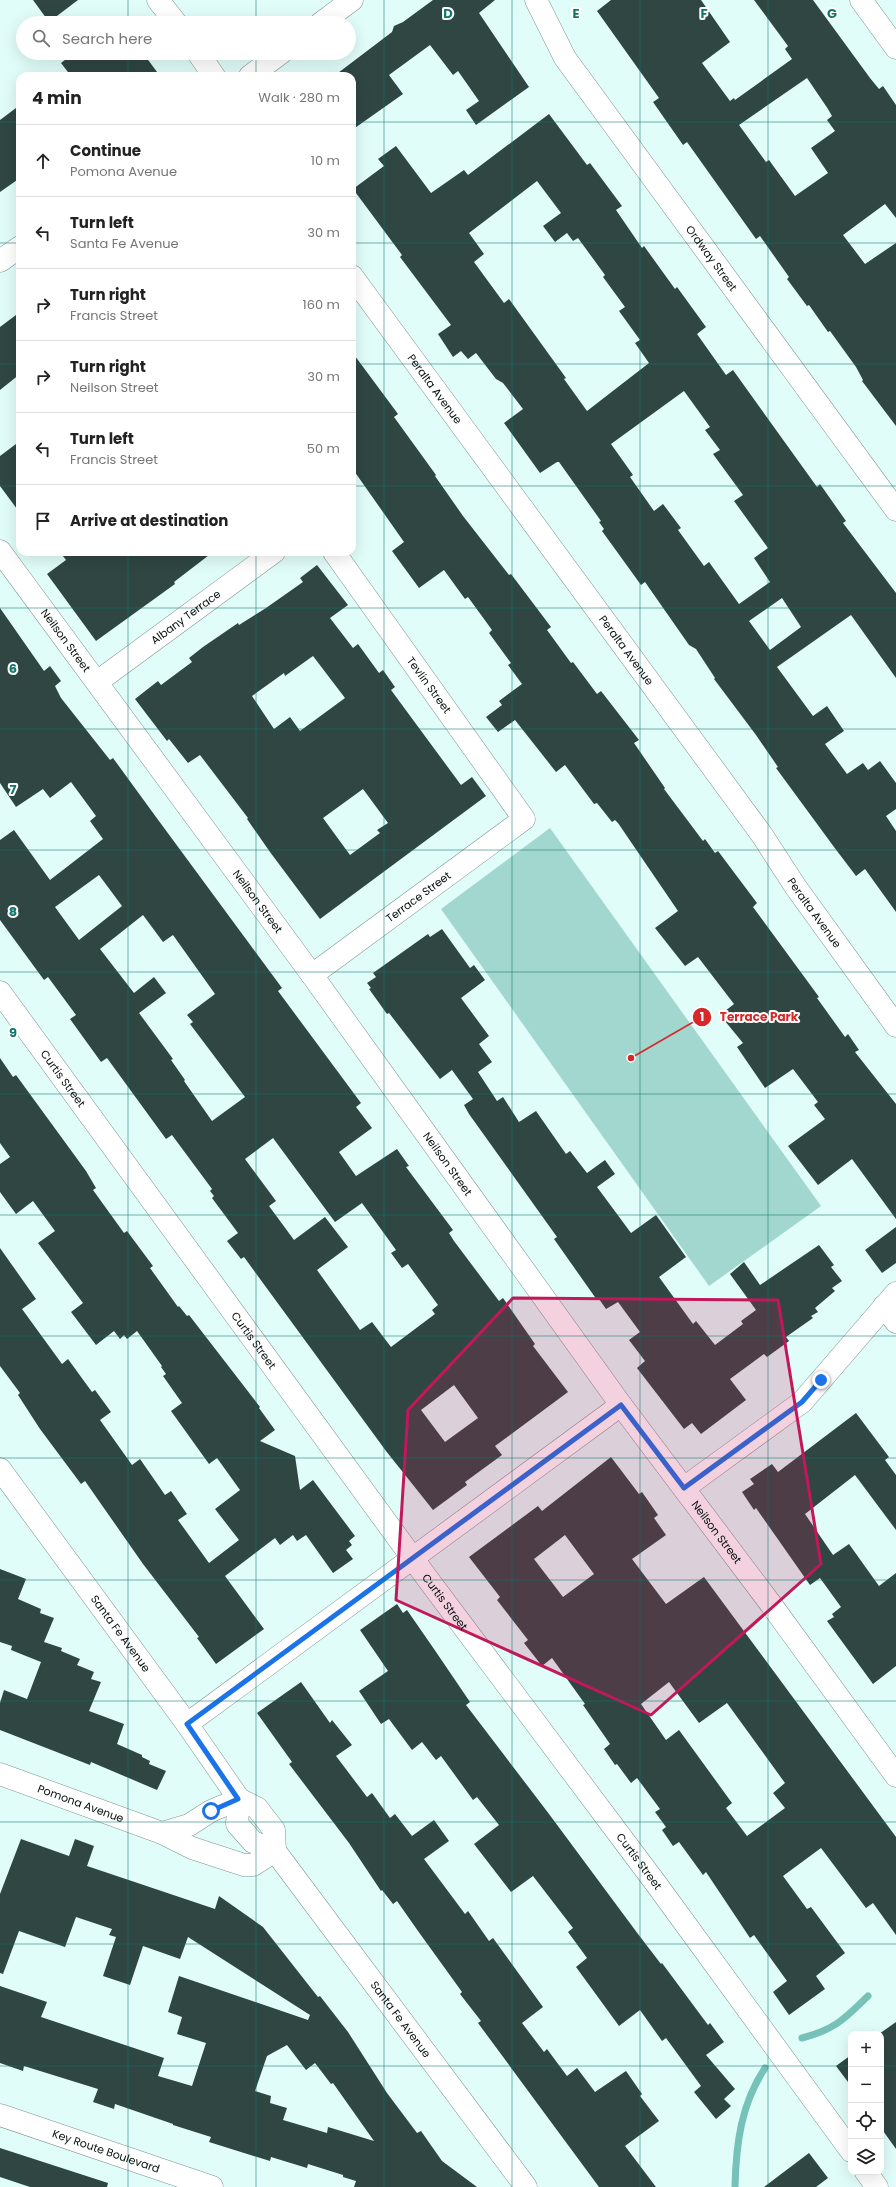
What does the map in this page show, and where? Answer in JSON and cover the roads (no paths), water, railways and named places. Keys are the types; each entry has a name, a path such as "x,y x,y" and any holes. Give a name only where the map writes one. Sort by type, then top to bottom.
{"street":[{"path":"158,0 171,16"},
{"path":"330,16 352,0"},
{"name":"Ordway Street","path":"536,0 566,58 896,510"},
{"path":"861,0 896,48"},
{"path":"203,60 211,72"},
{"path":"255,72 272,60"},
{"path":"0,261 16,250"},
{"name":"Peralta Avenue","path":"356,281 762,835 795,886 896,1026"},
{"name":"Neilson Street","path":"0,551 312,975 621,1405 896,1776"},
{"name":"Albany Terrace","path":"97,682 269,556"},
{"name":"Tevlin Street","path":"337,556 524,818"},
{"name":"Terrace Street","path":"312,975 524,818"},
{"name":"Curtis Street","path":"0,992 413,1559 657,1885 848,2147"},
{"path":"684,1488 802,1402 892,1307"},
{"path":"187,1724 621,1405"},
{"name":"Santa Fe Avenue","path":"0,1469 187,1724 238,1799"},
{"name":"Pomona Avenue","path":"0,1774 162,1833 192,1848 244,1865 253,1865 275,1851"},
{"path":"162,1833 189,1825 211,1811 238,1799 257,1808 274,1830 275,1851"},
{"name":"Santa Fe Avenue","path":"275,1851 526,2187"},
{"name":"Key Route Boulevard","path":"0,2116 212,2187"},
{"path":"868,2175 877,2187"}],"waterway":[{"path":"802,2038 814,2035 839,2022 868,1996"},
{"path":"735,2187 741,2125 750,2096 765,2068"}],"place":[{"name":"Terrace Park","path":"631,1058"}]}
